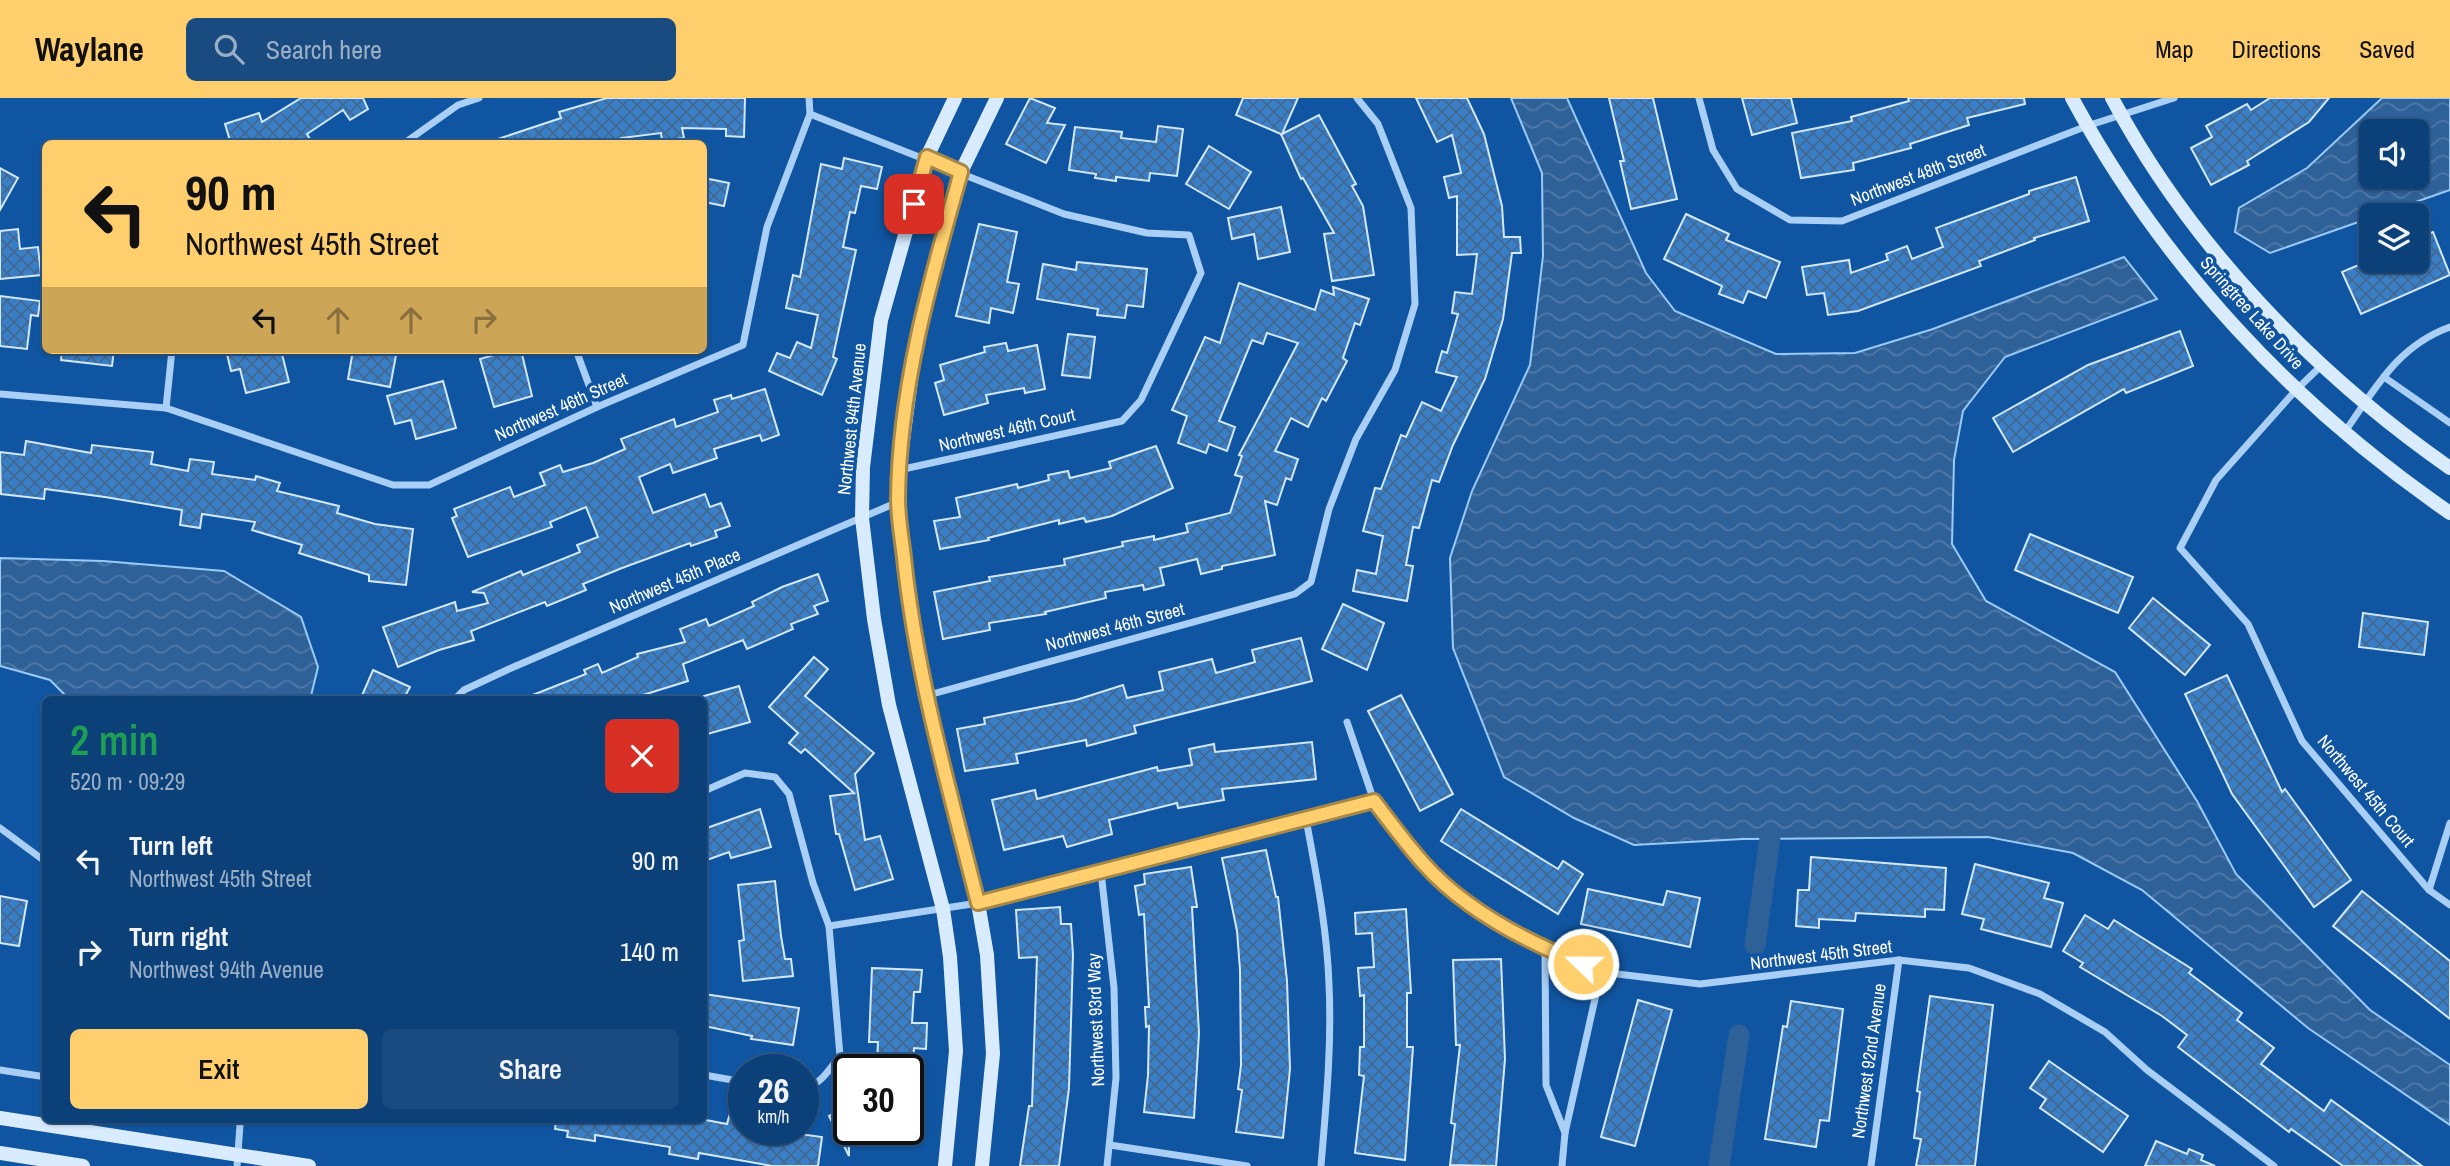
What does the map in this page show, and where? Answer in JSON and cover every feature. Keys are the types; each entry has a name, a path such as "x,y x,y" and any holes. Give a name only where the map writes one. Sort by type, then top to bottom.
{"street":[{"path":"409,140 458,105 479,98"},
{"path":"809,98 810,114 961,172"},
{"name":"Northwest 94th Avenue","path":"945,1166 956,1051 950,957 943,909 889,705 874,619 862,518 863,467 881,320 927,157 955,98"},
{"path":"982,1166 993,1054 987,955 978,903 925,696 910,613 898,502 899,470 918,328 961,172 997,98"},
{"name":"Northwest 46th Street","path":"925,696 1295,594 1311,582 1329,509 1356,439 1395,370 1415,303 1411,208 1378,124 1357,98"},
{"name":"Northwest 48th Street","path":"1699,98 1713,150 1737,189 1790,220 1842,221 2087,126 2175,98"},
{"name":"Springtree Lake Drive","path":"2072,98 2087,126 2177,259 2247,340 2296,390 2344,433 2450,513"},
{"name":"Springtree Lake Drive","path":"2112,98 2122,117 2202,234 2256,296 2322,365 2364,404 2450,468"},
{"name":"Northwest 46th Street","path":"0,394 166,408 393,485 429,485 597,407 743,345 766,227 810,114"},
{"name":"Northwest 46th Court","path":"899,470 1122,421 1141,400 1200,273 1189,235 1147,233 1064,214 961,172"},
{"path":"2344,433 2398,357 2429,335 2450,327"},
{"path":"166,408 172,354"},
{"path":"577,354 597,407"},
{"path":"2296,390 2322,365"},
{"path":"2384,377 2450,424"},
{"name":"Northwest 45th Court","path":"2296,390 2216,480 2180,548 2248,624 2302,741 2429,890 2450,905"},
{"name":"Northwest 45th Place","path":"458,696 464,690 898,502"},
{"name":"Northwest 45th Street","path":"1347,722 1374,801 1426,866 1468,902 1545,949 1601,972 1700,984 1899,960 1969,968 2040,994 2105,1032 2147,1070 2274,1166"},
{"path":"707,790 745,773 775,777 789,794 813,883 829,926 840,1056 819,1080"},
{"path":"829,926 978,903 1374,801"},
{"path":"1306,819 1320,895 1329,983 1329,1068 1321,1166"},
{"path":"2429,890 2450,823"},
{"path":"0,828 42,859"},
{"name":"Northwest 93rd Way","path":"1101,872 1114,988 1116,1078 1107,1166"},
{"path":"1545,949 1546,1085 1565,1133"},
{"name":"Northwest 92nd Avenue","path":"1871,1166 1899,960"},
{"path":"1562,1166 1565,1133 1601,972"},
{"path":"0,1070 42,1076"},
{"path":"707,1076 728,1079"},
{"path":"0,1118 238,1160 309,1166"},
{"path":"237,1123 238,1160"},
{"path":"1110,1145 1247,1166"},
{"path":"0,1153 83,1166"}],"water":[{"path":"1511,98 1567,98 1646,273 1675,311 1776,354 1855,353 1933,329 2124,257 2157,299 2005,357 1963,411 1954,460 1952,544 1986,601 2115,672 2197,801 2236,874 2370,1010 2450,1065 2450,1125 2308,1028 2142,890 2073,853 1988,837 1743,839 1634,845 1574,818 1504,777 1453,648 1450,558 1472,491 1530,365 1543,256 1542,173"},
{"path":"2382,98 2450,98 2450,190 2413,203 2359,203 2359,222 2270,253 2235,232 2239,208 2307,168 2359,119 2359,189 2429,189 2429,119 2360,119"},
{"path":"0,558 103,561 224,571 301,617 318,667 311,696 66,696 50,680 0,666"}],"building":[{"path":"301,98 363,98 368,109 350,120 343,110 307,134 311,140 230,140 225,124 259,113 262,122"},
{"path":"607,98 745,98 744,137 726,136 726,129 682,128 684,138 669,140 662,140 661,133 621,138 622,140 495,140 561,118 559,112"},
{"path":"1030,98 1055,108 1047,123 1065,125 1046,163 1006,144"},
{"path":"1243,98 1298,98 1282,134 1319,115 1356,184 1352,186 1363,206 1374,275 1332,281 1324,234 1334,233 1303,178 1301,179 1281,134 1236,115"},
{"path":"1416,98 1467,98 1484,134 1502,206 1504,237 1520,237 1521,253 1512,253 1503,319 1485,379 1453,445 1439,482 1432,480 1419,528 1413,527 1406,565 1413,566 1407,601 1353,591 1357,570 1376,574 1383,536 1363,531 1375,488 1381,489 1401,435 1406,437 1422,402 1441,411 1457,377 1436,372 1442,351 1447,353 1458,314 1452,313 1455,292 1472,294 1477,254 1457,255 1457,196 1449,198 1444,177 1461,173 1452,135 1437,142"},
{"path":"1609,98 1653,98 1677,199 1631,209 1620,161 1624,161"},
{"path":"1742,98 1791,98 1797,123 1752,135"},
{"path":"1908,98 2024,98 2025,104 1967,118 1969,125 1910,144 1911,148 1853,163 1854,170 1801,178 1792,133 1852,121 1851,117 1909,101"},
{"path":"2270,98 2329,98 2309,122 2247,161 2249,165 2211,185 2191,148 2212,137 2206,126 2247,104 2251,110"},
{"path":"1158,126 1183,129 1177,176 1150,173 1149,181 1116,177 1116,181 1095,178 1096,174 1069,170 1075,127 1122,132 1121,138 1156,142"},
{"path":"1209,146 1251,172 1229,209 1186,184"},
{"path":"844,158 882,167 877,189 861,186 855,213 850,212 843,247 856,250 833,357 837,359 822,395 769,371 777,353 790,358 797,342 811,348 818,315 786,308 793,275 800,277 821,164 842,169"},
{"path":"0,168 18,178 0,210"},
{"path":"2076,177 2089,221 2034,238 2035,240 1979,261 1981,266 1858,311 1828,315 1824,293 1807,295 1802,267 1849,260 1851,273 1888,260 1886,254 1907,246 1912,259 1943,247 1936,228 2029,194 2029,191"},
{"path":"707,179 729,183 724,206 707,203"},
{"path":"1281,207 1290,252 1258,259 1254,234 1232,239 1228,218"},
{"path":"1686,214 1729,234 1726,240 1780,262 1766,298 1748,291 1743,303 1719,294 1722,286 1664,259"},
{"path":"979,224 1017,232 1007,282 1019,284 1013,313 991,308 989,323 956,316"},
{"path":"18,229 20,249 38,247 41,275 0,279 0,231"},
{"path":"2433,232 2450,275 2361,314 2342,272 2359,265 2359,273 2429,273 2429,234"},
{"path":"1077,262 1147,269 1143,307 1127,305 1125,318 1097,315 1098,309 1037,299 1043,264 1076,270"},
{"path":"1239,283 1315,310 1321,290 1334,295 1333,287 1369,299 1360,325 1355,323 1343,358 1347,361 1326,401 1322,398 1308,427 1291,418 1275,451 1298,459 1291,480 1286,478 1277,505 1265,501 1275,555 1222,566 1222,569 1201,574 1197,559 1160,568 1164,585 1144,590 1143,585 1105,592 1106,598 1045,612 1046,614 989,623 990,630 943,639 934,592 990,581 989,577 1065,565 1064,559 1123,546 1122,542 1154,536 1154,540 1188,532 1186,524 1230,513 1242,477 1235,475 1242,456 1239,455 1298,343 1267,333 1263,344 1252,340 1219,421 1235,427 1227,451 1209,444 1206,453 1178,443 1187,416 1172,410 1205,337 1220,343"},
{"path":"0,296 40,301 38,316 31,315 27,349 0,346"},
{"path":"2180,331 2193,366 2126,393 2124,389 2013,452 1993,418 2088,365"},
{"path":"1068,334 1095,337 1090,378 1062,375"},
{"path":"1006,343 1008,351 1037,345 1045,389 1025,393 1024,388 986,395 988,403 944,415 935,383 944,380 940,365 985,352 984,347"},
{"path":"62,354 114,354 112,366 61,360"},
{"path":"227,354 282,354 289,382 246,393 240,369 231,371"},
{"path":"352,354 396,354 390,387 348,379"},
{"path":"497,354 522,354 532,396 494,407 480,359"},
{"path":"443,381 456,428 416,439 411,420 395,424 387,396"},
{"path":"765,389 779,435 762,441 760,435 714,449 717,458 673,473 670,464 639,477 653,513 705,494 710,507 721,503 730,526 715,531 717,537 691,546 690,543 622,568 583,584 586,590 547,606 545,602 471,631 474,640 439,650 398,667 383,627 455,602 457,611 488,603 484,593 472,592 521,571 523,575 580,552 577,545 598,537 586,507 550,522 552,527 468,557 452,518 457,516 454,509 510,487 514,497 545,485 540,473 560,465 563,472 593,463 625,449 621,439 674,419 676,427 718,412 714,400 731,395 732,399"},
{"path":"26,441 91,453 92,445 153,452 151,464 188,471 190,459 214,462 212,474 255,480 256,476 280,483 277,491 339,506 337,513 375,524 413,529 406,585 369,581 369,575 299,553 302,545 252,530 255,522 202,514 200,528 180,525 182,510 45,489 44,499 1,494 0,452 24,455"},
{"path":"1156,446 1173,488 1112,516 1086,522 1084,518 1059,524 1059,520 988,538 989,540 940,549 934,521 960,517 956,498 1017,484 1018,488 1049,480 1048,475 1068,471 1070,478 1111,468 1109,462"},
{"path":"2030,534 2133,577 2118,613 2015,570"},
{"path":"818,574 828,601 814,606 818,614 791,624 793,629 747,649 743,640 683,664 688,681 640,696 530,696 586,674 584,670 598,664 602,673 638,657 637,654 685,642 680,629 706,619 709,626 754,606 752,602"},
{"path":"2153,598 2210,645 2185,675 2129,628"},
{"path":"1343,604 1384,623 1367,670 1322,649"},
{"path":"2363,613 2428,622 2424,655 2359,647"},
{"path":"1301,638 1312,681 1134,726 1136,733 1087,746 1086,740 1016,754 1018,763 965,771 957,729 985,724 984,718 1076,700 1123,685 1127,698 1163,690 1159,672 1212,659 1216,673 1255,662 1252,650"},
{"path":"814,657 828,669 805,696 874,753 855,774 865,840 880,836 893,879 855,890 839,834 836,834 830,796 854,793 805,749 801,753 789,743 798,733 769,707"},
{"path":"373,670 410,687 405,696 362,696"},
{"path":"2227,675 2282,792 2285,789 2351,880 2314,907 2232,794 2185,694"},
{"path":"739,686 750,722 707,734 707,696 704,696"},
{"path":"1401,695 1453,794 1420,811 1368,711"},
{"path":"1312,742 1316,779 1222,789 1224,800 1178,808 1177,803 1109,820 1112,834 1067,847 1063,836 1004,850 992,800 1035,790 1037,799 1157,767 1158,771 1192,765 1189,749 1214,744 1215,752"},
{"path":"760,809 771,847 731,858 729,852 707,860 707,828"},
{"path":"1461,809 1558,869 1563,861 1583,874 1558,914 1441,841"},
{"path":"1266,850 1278,897 1287,981 1290,1069 1283,1138 1236,1132 1242,1090 1238,1089 1241,1065 1240,970 1237,931 1222,858"},
{"path":"1811,857 1946,868 1944,910 1925,909 1925,917 1856,913 1855,921 1819,919 1819,928 1796,926 1798,890 1809,890"},
{"path":"1975,864 2049,883 2044,898 2063,903 2051,947 1981,929 1984,919 1962,914"},
{"path":"1191,867 1197,907 1192,907 1199,1033 1194,1118 1144,1112 1149,1026 1146,1027 1145,1007 1149,1007 1144,914 1139,915 1135,886 1145,884 1144,874"},
{"path":"775,881 785,959 791,959 793,976 743,981 739,941 744,940 738,885"},
{"path":"1588,889 1663,905 1667,891 1700,898 1690,947 1581,924"},
{"path":"2362,891 2450,961 2450,1019 2333,926"},
{"path":"0,896 27,901 19,946 0,943"},
{"path":"1060,907 1061,924 1071,924 1073,955 1069,1088 1059,1166 1020,1166 1029,1106 1032,1106 1037,957 1019,958 1016,910"},
{"path":"1406,909 1411,993 1407,993 1407,1047 1413,1047 1405,1160 1355,1153 1364,1076 1359,1075 1360,1047 1364,1047 1364,995 1360,996 1358,968 1374,967 1372,933 1356,934 1355,913"},
{"path":"2085,915 2108,929 2114,920 2192,969 2189,973 2242,1013 2237,1020 2274,1048 2261,1064 2324,1111 2331,1100 2422,1166 2343,1166 2291,1129 2289,1132 2178,1047 2187,1035 2162,1016 2080,967 2083,963 2063,951"},
{"path":"1501,959 1505,1059 1496,1166 1450,1165 1455,1124 1451,1123 1460,1045 1456,1045 1453,960"},
{"path":"872,968 922,970 920,992 914,992 912,1023 927,1023 926,1049 914,1048 914,1054 877,1054 878,1042 869,1042"},
{"path":"707,994 799,1008 793,1045 751,1039 752,1036 707,1027"},
{"path":"1930,996 1993,1005 1975,1166 1916,1166 1921,1139 1914,1138 1920,1092 1917,1091"},
{"path":"1638,1000 1672,1010 1635,1146 1601,1137"},
{"path":"1791,1001 1843,1009 1829,1121 1820,1120 1816,1147 1765,1139 1783,1026 1787,1027"},
{"path":"2049,1061 2128,1116 2103,1152 2040,1108 2046,1099 2030,1088"},
{"path":"707,1120 727,1124 728,1120 728,1145 819,1145 819,1137 822,1137 818,1166 772,1166 699,1153 698,1159 669,1154 670,1147 595,1135 595,1141 567,1137 568,1131 555,1129 556,1123 707,1123"},
{"path":"2156,1141 2187,1154 2189,1149 2203,1155 2201,1160 2215,1166 2145,1166"}],"waterway":[{"path":"1755,945 1770,838"},
{"path":"1719,1166 1739,1035"}],"route":[{"path":"914,204 927,157 961,172 918,328 899,470 898,502 910,613 925,696 978,903 1374,801 1426,866 1468,902 1516,934 1583,964"}]}
